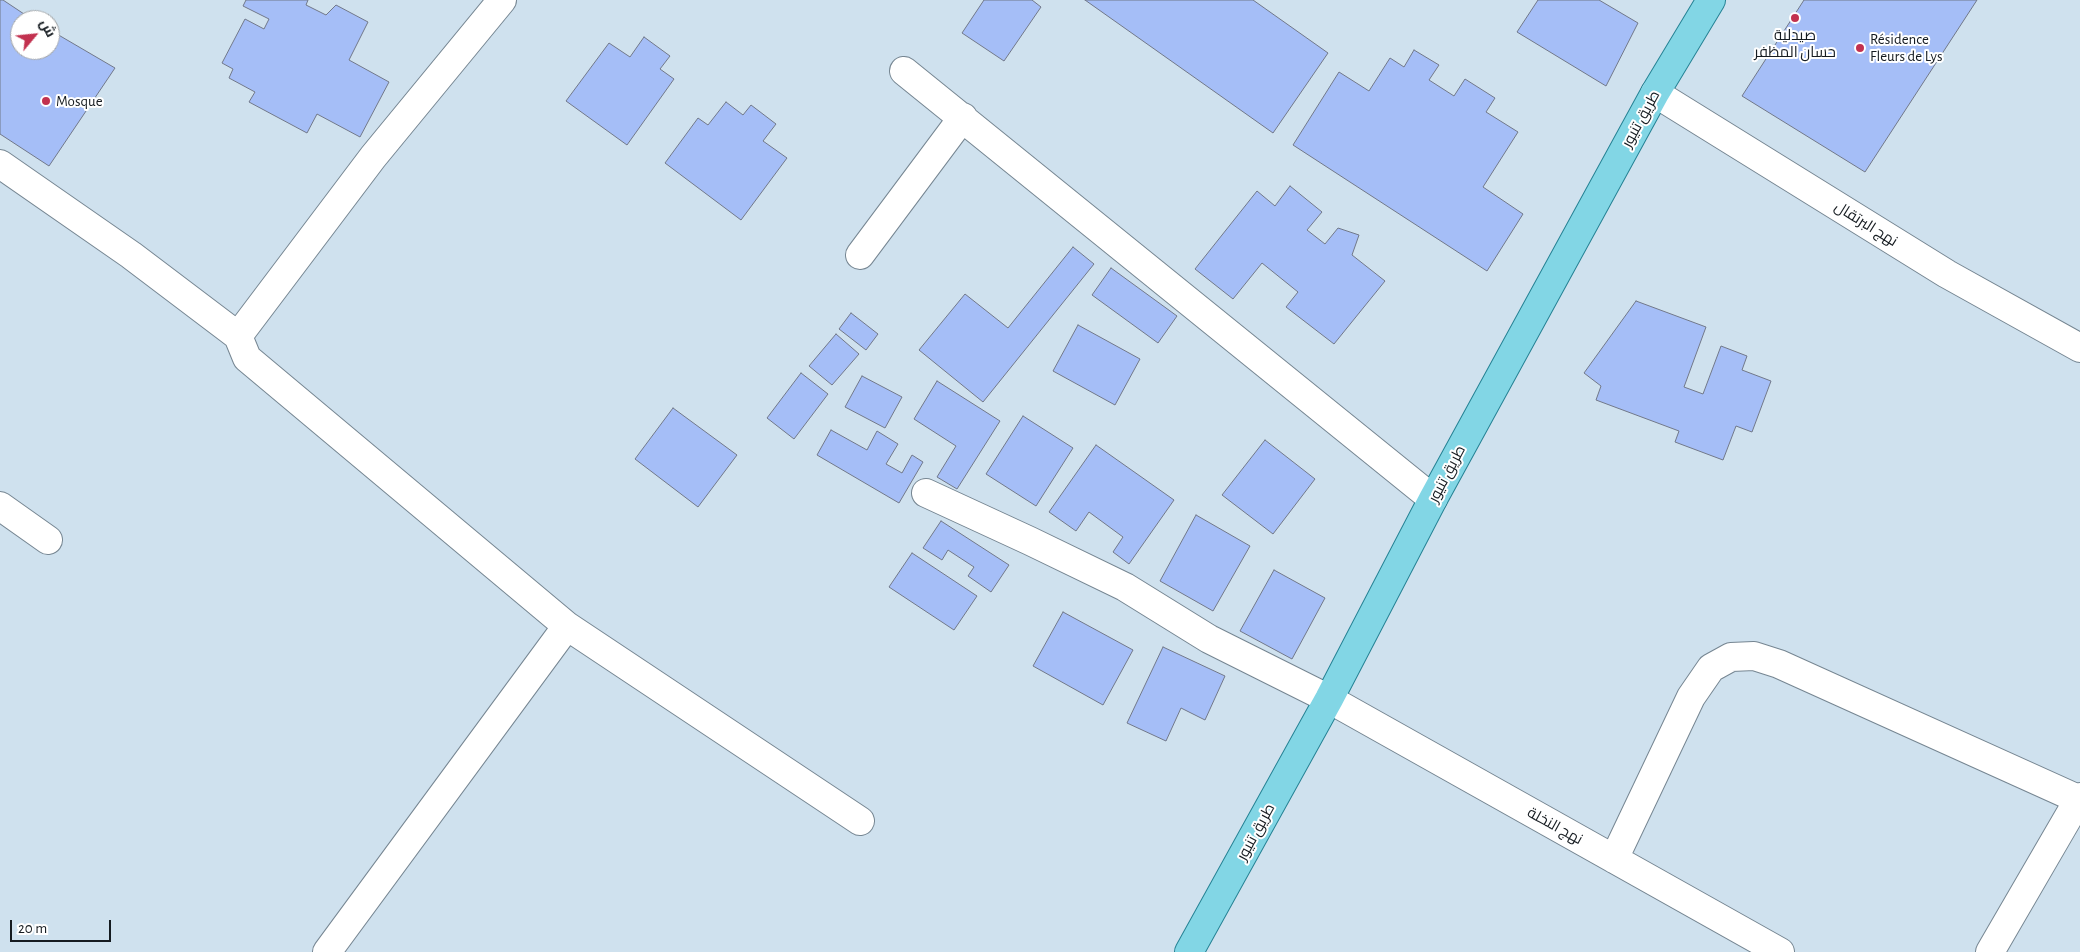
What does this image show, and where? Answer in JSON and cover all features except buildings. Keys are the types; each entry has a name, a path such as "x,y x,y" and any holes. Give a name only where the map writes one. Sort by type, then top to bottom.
{"main road":[{"name":"طريق تنيور","path":"1189,952 1330,699 1433,499 1655,93 1710,0"}],"street":[{"path":"238,336 374,157 502,0"},
{"path":"904,71 1433,499"},
{"name":"نهج البرتقال","path":"1655,93 1947,274 2080,348"},
{"path":"860,255 962,118"},
{"path":"0,164 131,255 238,336 248,358 567,626 860,821"},
{"name":"نهج النخلة","path":"926,493 1125,587 1210,639 1330,699 1780,952"},
{"path":"0,506 48,540"},
{"path":"327,952 567,626"},
{"path":"1614,859 1691,697 1711,668 1731,657 1754,656 1779,664 2079,798 1990,952"}],"place":[{"name":"صيدلية حسان المظفر","path":"1795,18"},
{"name":"Résidence Fleurs de Lys","path":"1860,48"},
{"name":"Mosque","path":"46,101"}]}
